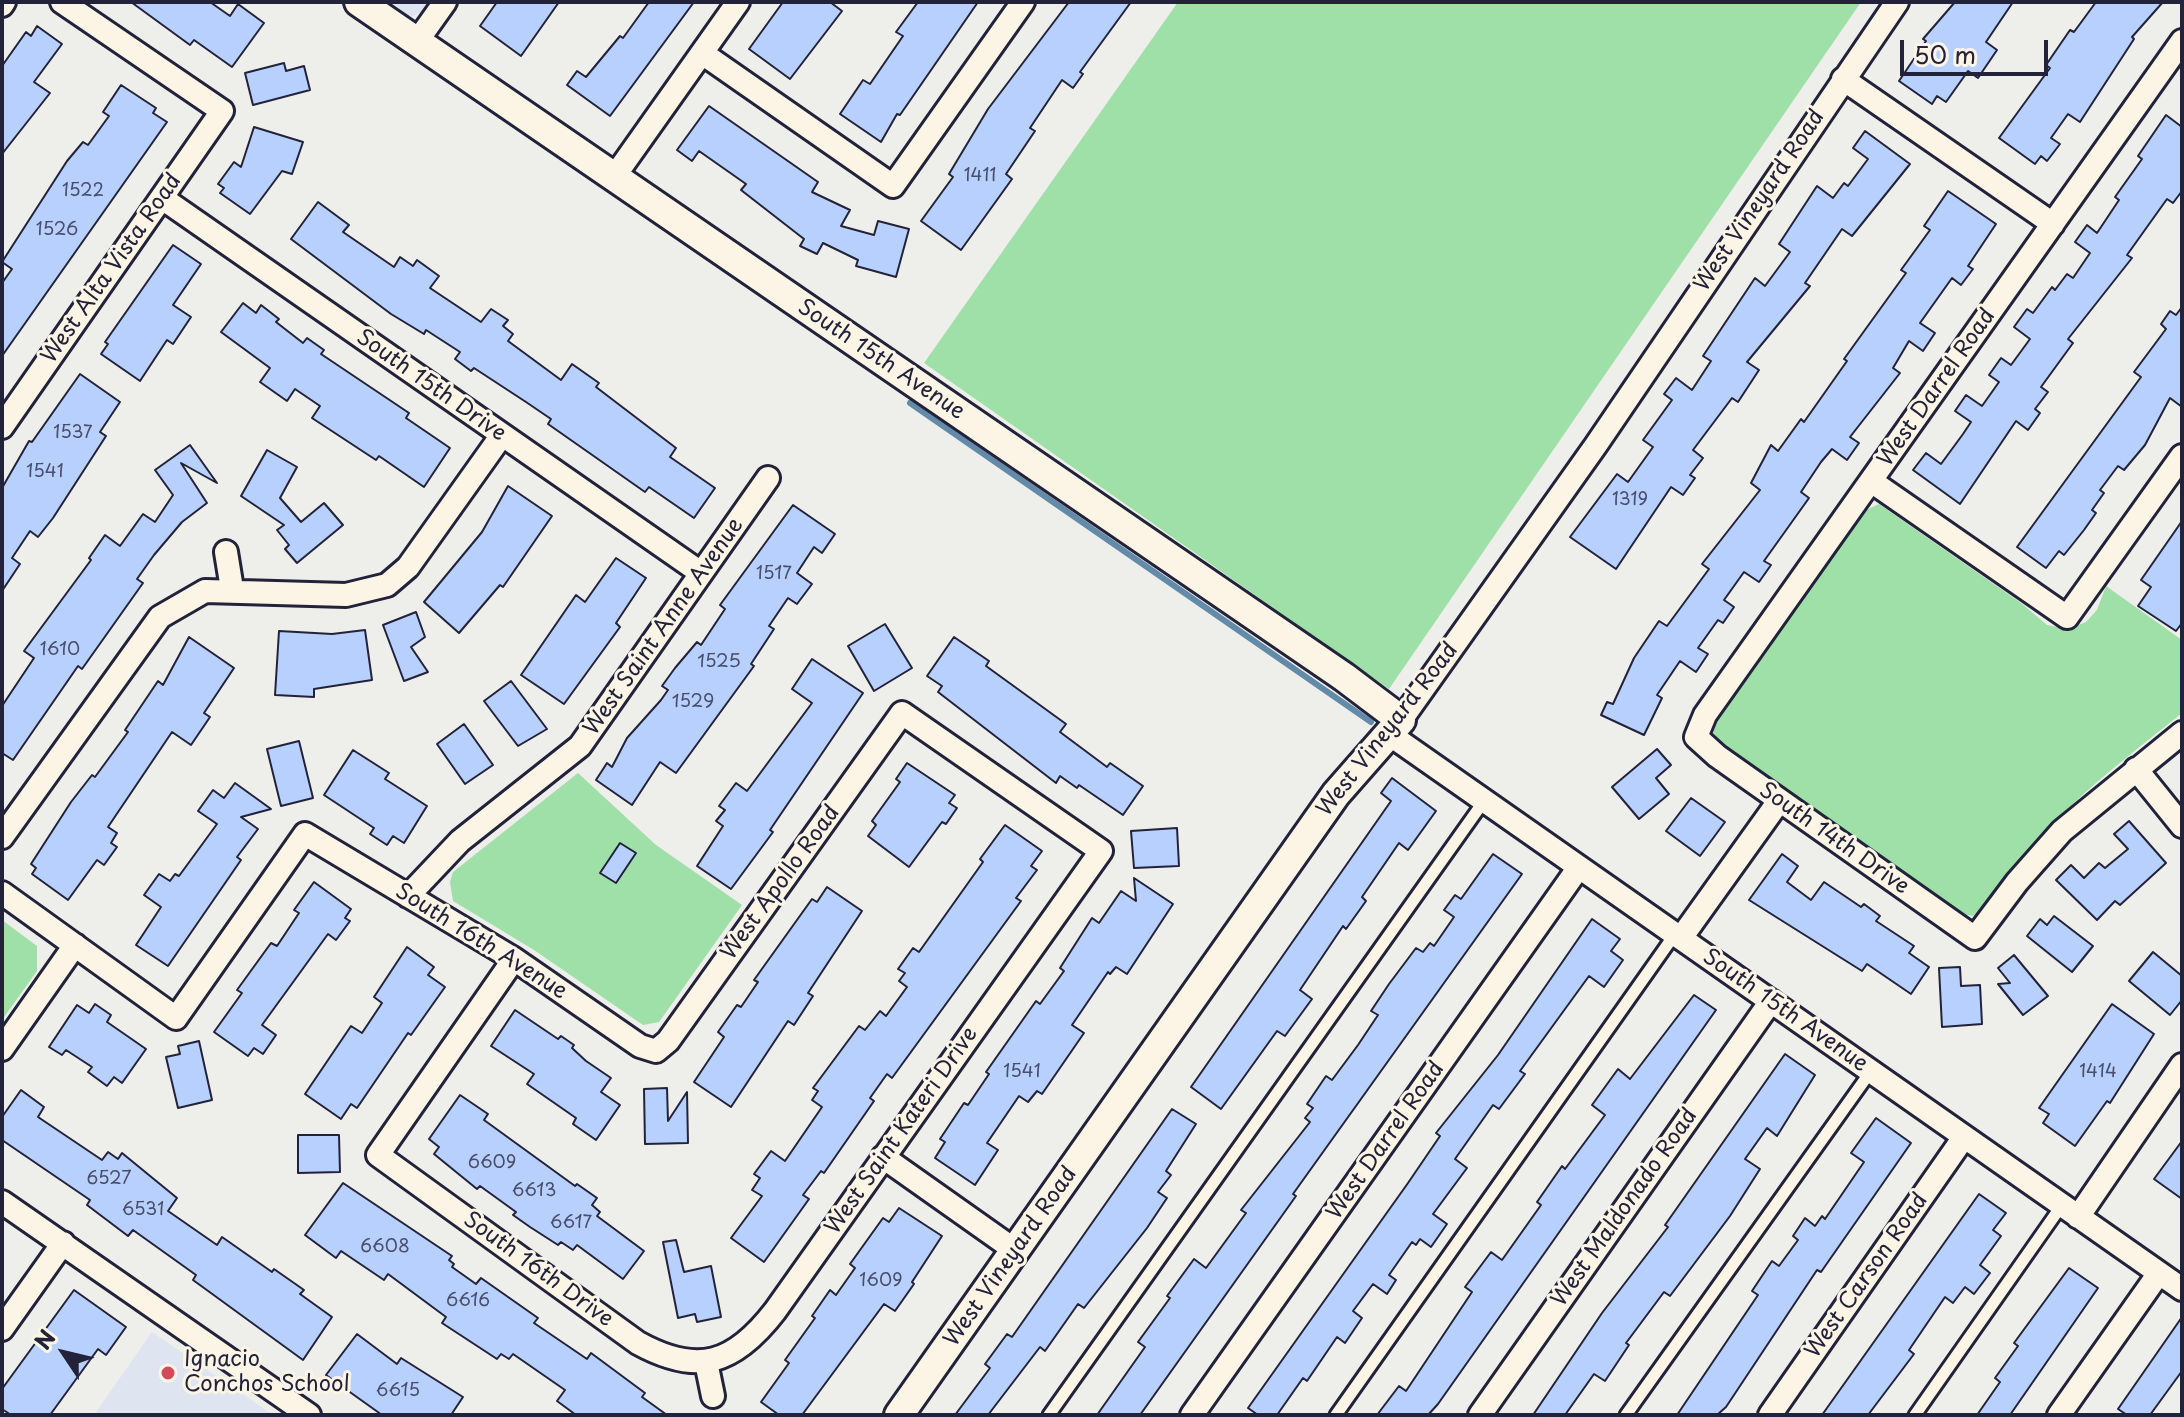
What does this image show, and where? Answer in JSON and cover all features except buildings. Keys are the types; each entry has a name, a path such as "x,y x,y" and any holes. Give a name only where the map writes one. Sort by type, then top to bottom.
{"street":[{"name":"West Alta Vista Road","path":"2,427 222,111 62,2"},
{"name":"South 15th Avenue","path":"359,2 1344,677 1395,727 1484,801 2182,1289"},
{"path":"418,40 445,2"},
{"path":"614,177 738,2"},
{"path":"702,53 893,186 1023,2"},
{"name":"West Vineyard Road","path":"899,1415 1336,794 1395,727 1596,445 1897,2"},
{"name":"West Darrel Road","path":"1696,737 1705,715 2182,41"},
{"path":"1843,79 2053,224"},
{"name":"South 15th Drive","path":"162,198 701,573"},
{"path":"2,837 160,617 205,591 232,589 346,595 387,585 408,567 502,435"},
{"path":"1871,481 2067,617 2182,456"},
{"name":"West Saint Anne Avenue","path":"408,896 460,841 580,746 768,478"},
{"path":"226,552 232,589"},
{"name":"West Apollo Road","path":"656,1051 668,1041 902,713 1101,851"},
{"path":"2182,733 2136,769 2182,826"},
{"name":"South 14th Drive","path":"1696,737 1779,801 1975,938 2017,882 2062,831 2136,769"},
{"path":"1678,936 1779,801"},
{"name":"South 16th Avenue","path":"75,945 176,1018 305,834 514,959 640,1046 656,1051"},
{"name":"West Saint Kateri Drive","path":"706,1362 736,1351 755,1337 1101,851"},
{"name":"West Darrel Road","path":"1192,1415 1579,867"},
{"path":"2,893 75,945 2,1049"},
{"name":"South 16th Drive","path":"514,959 378,1155 638,1343 680,1362 706,1362"},
{"name":"West Maldonado Road","path":"1480,1415 1771,1001"},
{"path":"2070,1211 2178,1078"},
{"name":"West Carson Road","path":"1770,1415 1964,1137"},
{"path":"883,1157 1016,1251"},
{"path":"2,1202 295,1411"},
{"path":"2,1329 63,1243"},
{"path":"2059,1415 2159,1273"},
{"path":"706,1362 713,1396"}],"lane":[{"path":"1049,1415 1484,801"},
{"path":"1336,1415 1678,936"},
{"path":"1626,1415 1871,1071"},
{"path":"1915,1415 2070,1211"}],"shaded area":[{"path":"377,2 428,2 421,12 409,18 399,17"},
{"name":"Ignacio Conchos School","path":"152,1332 273,1415 94,1415"}],"green space":[{"path":"1178,2 1861,2 1389,689 924,363"},
{"path":"1879,504 2021,603 2047,625 2068,629 2086,622 2097,610 2106,586 2182,640 2182,713 2049,827 2003,880 1983,910 1973,916 1953,912 1721,748 1712,738 1717,716 1864,511"},
{"path":"578,773 656,845 742,905 659,1022 643,1025 534,950 453,901 450,882 453,872"},
{"path":"2,920 37,946 37,971 2,1020"}],"waterway":[{"path":"910,403 1371,722"}],"place":[{"name":"Ignacio Conchos School","path":"168,1373"}]}
